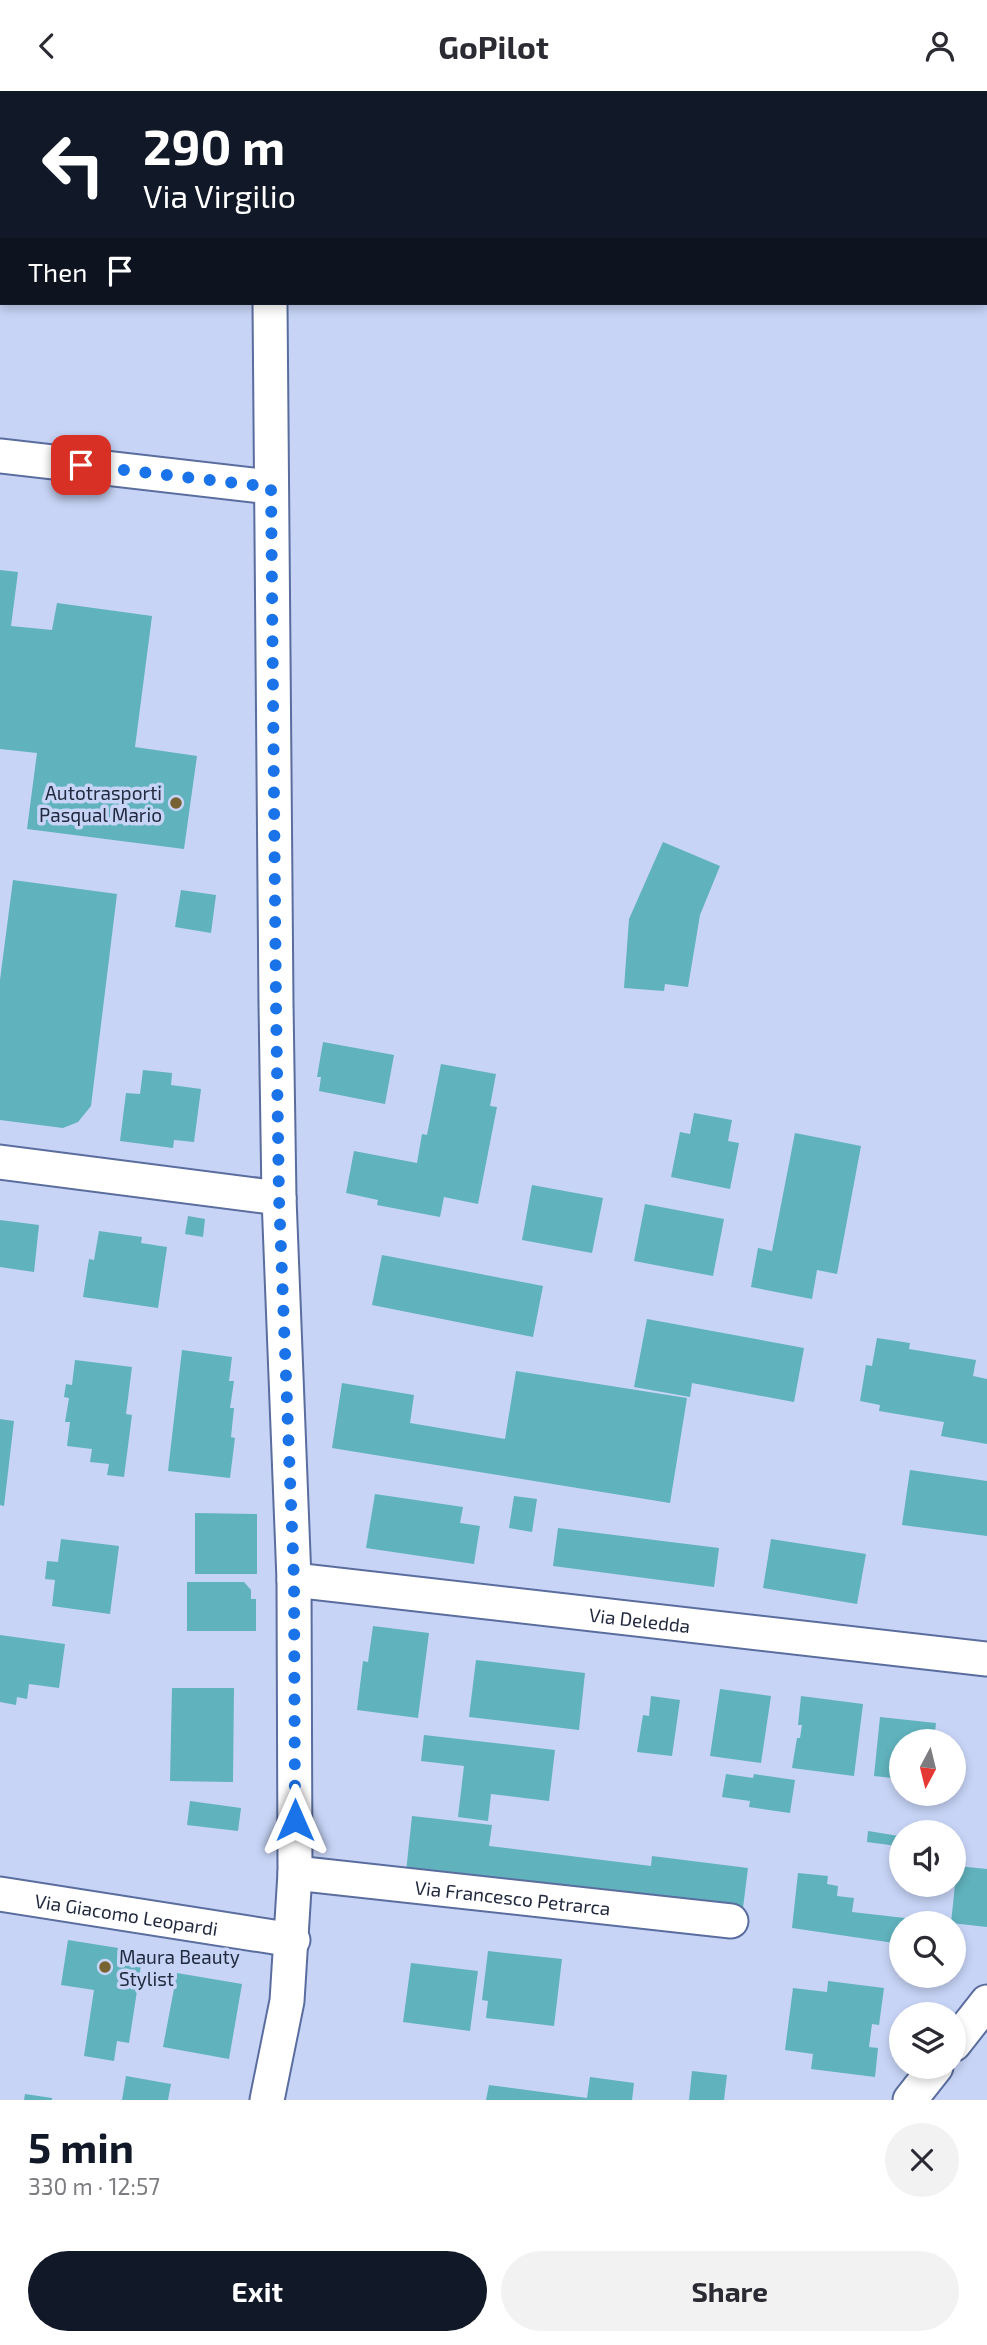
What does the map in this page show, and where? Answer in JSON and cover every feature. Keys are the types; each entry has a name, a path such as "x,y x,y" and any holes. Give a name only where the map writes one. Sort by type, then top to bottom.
{"street":[{"path":"267,2100 287,2001 293,1940 295,1873 294,1580 279,1198 270,305"},
{"path":"0,456 271,487"},
{"path":"0,1162 279,1198"},
{"name":"Via Deledda","path":"294,1580 987,1659"},
{"name":"Via Francesco Petrarca","path":"295,1873 731,1921"},
{"name":"Via Giacomo Leopardi","path":"0,1894 293,1940"},
{"path":"966,2029 987,2002"},
{"path":"910,2100 927,2079"}],"building":[{"path":"0,570 18,572 11,626 52,630 57,603 152,616 135,747 197,756 184,849 27,829 37,753 0,749"},
{"path":"663,842 720,866 700,915 688,987 665,984 664,991 624,988 629,919"},
{"path":"13,880 117,894 91,1106 78,1122 63,1128 0,1120 0,980"},
{"path":"181,890 216,895 211,933 175,927"},
{"path":"323,1042 394,1055 385,1104 319,1091 321,1077 317,1077"},
{"path":"441,1064 496,1074 490,1106 497,1107 478,1204 444,1197 440,1217 377,1205 378,1200 346,1193 354,1151 417,1163 422,1134 427,1135"},
{"path":"143,1070 172,1073 171,1085 201,1089 194,1142 174,1140 173,1148 120,1141 126,1093 140,1094"},
{"path":"694,1113 732,1120 728,1141 739,1143 730,1189 671,1177 680,1132 690,1134"},
{"path":"795,1133 861,1146 837,1274 817,1270 812,1299 751,1287 758,1248 772,1251"},
{"path":"532,1185 603,1198 592,1253 522,1240"},
{"path":"645,1204 724,1219 713,1276 634,1261"},
{"path":"188,1216 205,1219 203,1237 185,1234"},
{"path":"0,1220 39,1225 34,1272 0,1267"},
{"path":"99,1231 142,1237 141,1243 167,1247 158,1308 83,1297 89,1259 94,1260"},
{"path":"382,1255 543,1286 533,1337 372,1305"},
{"path":"647,1319 804,1348 794,1402 692,1383 690,1397 634,1387"},
{"path":"877,1338 910,1343 909,1349 976,1360 973,1376 987,1379 987,1444 941,1436 944,1422 879,1411 880,1405 860,1401 866,1365 872,1366"},
{"path":"182,1350 232,1357 229,1381 234,1381 230,1408 234,1408 231,1437 235,1438 230,1478 168,1471"},
{"path":"75,1360 132,1367 126,1414 132,1415 124,1477 107,1475 109,1464 90,1462 92,1449 67,1446 70,1422 65,1422 69,1398 64,1397 66,1384 72,1385"},
{"path":"516,1371 687,1398 670,1503 332,1448 342,1383 414,1395 410,1423 505,1439"},
{"path":"0,1419 14,1421 4,1506 0,1505"},
{"path":"910,1470 987,1481 987,1536 902,1525"},
{"path":"375,1494 463,1507 460,1523 480,1526 474,1564 366,1548"},
{"path":"514,1496 537,1499 532,1532 509,1528"},
{"path":"195,1513 257,1514 257,1574 195,1574"},
{"path":"558,1528 719,1548 714,1587 553,1566"},
{"path":"61,1539 119,1546 110,1614 52,1606 55,1580 45,1579 47,1561 58,1562"},
{"path":"771,1539 866,1554 857,1604 763,1588"},
{"path":"187,1582 244,1582 251,1590 251,1599 256,1599 256,1631 187,1631"},
{"path":"373,1626 429,1633 418,1718 357,1710 363,1661 368,1662"},
{"path":"0,1635 65,1644 59,1688 29,1684 27,1699 17,1697 16,1705 0,1702"},
{"path":"476,1660 585,1673 579,1730 469,1717"},
{"path":"172,1688 234,1688 233,1782 170,1781"},
{"path":"720,1689 771,1696 761,1763 710,1756"},
{"path":"651,1696 680,1700 672,1756 637,1752 643,1715 649,1716"},
{"path":"801,1696 863,1704 854,1776 792,1768 802,1725 798,1725"},
{"path":"880,1717 936,1723 935,1729 889,1729 889,1778 874,1776"},
{"path":"424,1735 555,1750 549,1801 491,1794 488,1821 458,1817 464,1766 421,1761"},
{"path":"726,1774 753,1778 754,1774 795,1780 790,1813 749,1807 750,1801 722,1797"},
{"path":"190,1801 241,1808 238,1831 187,1825"},
{"path":"412,1816 492,1825 489,1846 651,1866 652,1856 748,1868 743,1908 485,1876 485,1882 406,1872"},
{"path":"868,1831 889,1834 889,1845 867,1842"},
{"path":"966,1867 987,1869 987,1927 966,1925 966,1911 952,1911 954,1897 966,1897"},
{"path":"798,1873 828,1876 827,1884 838,1886 837,1896 854,1898 852,1912 889,1916 889,1942 792,1928"},
{"path":"68,1940 143,1952 129,2043 117,2041 114,2061 84,2056 94,1990 61,1985"},
{"path":"488,1951 562,1959 554,2026 486,2018 488,2001 482,2000"},
{"path":"411,1963 478,1971 470,2031 403,2022"},
{"path":"177,1973 242,1984 229,2059 163,2047"},
{"path":"828,1981 884,1988 879,2025 872,2024 869,2047 878,2048 875,2077 811,2069 813,2054 785,2050 793,1988 827,1992"},
{"path":"692,2071 727,2075 724,2100 689,2100"},
{"path":"126,2076 171,2084 168,2100 122,2100"},
{"path":"590,2077 634,2083 632,2100 486,2100 489,2085 587,2098"},
{"path":"25,2094 52,2098 52,2100 24,2100"}],"place":[{"name":"Autotrasporti Pasqual Mario","path":"176,803"},
{"name":"Maura Beauty Stylist","path":"105,1967"}],"route":[{"path":"81,465 271,487 279,1198 294,1580 295,1820"}]}
